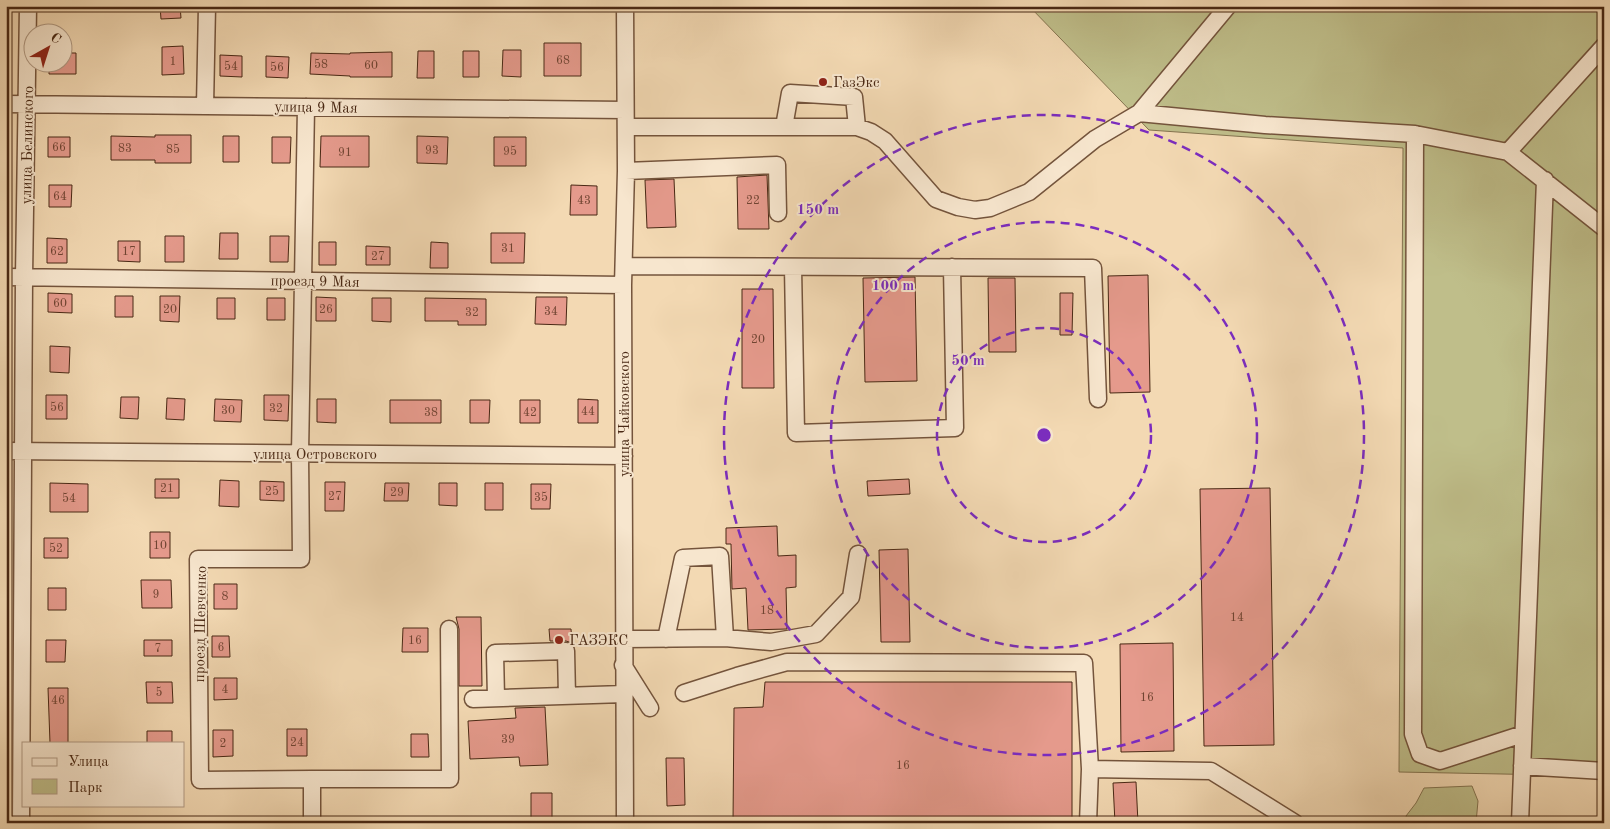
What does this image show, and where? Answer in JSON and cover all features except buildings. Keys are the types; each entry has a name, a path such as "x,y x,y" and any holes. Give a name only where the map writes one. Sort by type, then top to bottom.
{"street":[{"name":"улица Белинского","path":"21,823 14,451 24,277 28,6"},
{"path":"205,106 207,6"},
{"name":"улица Чайковского","path":"625,6 626,171 623,285 625,823"},
{"path":"626,127 857,127 871,132 885,141 936,199 958,207 975,210 990,208 1029,192 1095,139 1139,113 1228,6"},
{"path":"1508,152 1604,46"},
{"path":"784,127 790,93 854,97 857,127"},
{"name":"улица 9 Мая","path":"6,104 625,110"},
{"path":"300,454 306,107"},
{"path":"1139,113 1265,125 1415,134 1508,152 1604,228"},
{"path":"1415,134 1413,734 1420,754 1440,761 1523,734"},
{"path":"626,171 777,165 778,213"},
{"path":"1520,823 1545,180"},
{"path":"624,266 1093,268 1098,399"},
{"path":"793,267 796,433 955,428 952,267"},
{"name":"проезд 9 Мая","path":"6,277 623,285"},
{"name":"улица Островского","path":"14,451 624,456"},
{"name":"проезд Шевченко","path":"300,454 301,559 198,559 200,780 450,779 449,629"},
{"path":"624,639 724,638 771,642 816,634 851,598 858,554"},
{"path":"666,639 683,558 720,556 724,638"},
{"path":"496,698 495,653 557,651 566,651 567,696"},
{"path":"684,693 787,662 1084,663 1090,769 1088,823"},
{"path":"623,665 650,708"},
{"path":"473,699 624,694"},
{"path":"1522,766 1604,771"},
{"path":"1090,769 1211,771 1295,823"},
{"path":"312,779 312,823"}],"green space":[{"path":"1029,6 1604,6 1604,776 1399,772 1403,148 1149,130"},
{"path":"1472,786 1478,801 1476,823 1408,823 1406,816 1424,788"}],"place":[{"name":"ГазЭкс","path":"823,82"},
{"name":"ГАЗЭКС","path":"559,640"}]}
